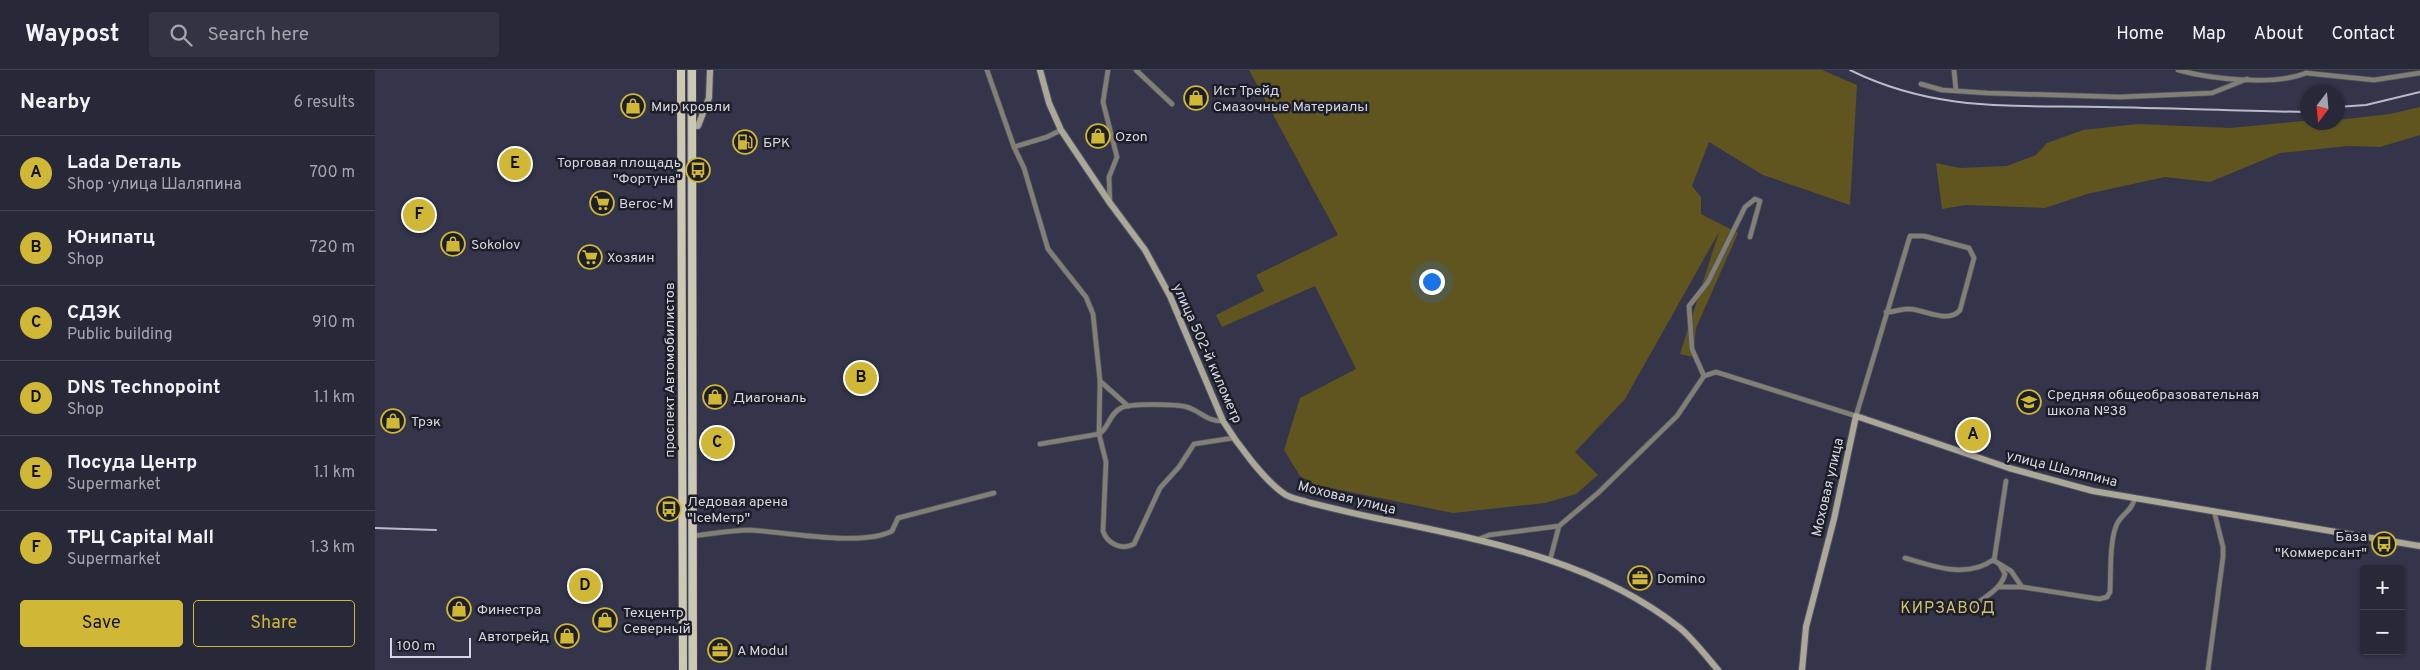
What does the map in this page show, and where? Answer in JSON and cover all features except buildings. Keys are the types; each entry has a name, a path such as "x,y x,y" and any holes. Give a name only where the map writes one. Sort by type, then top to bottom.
{"main road":[{"name":"проспект Автомобилистов","path":"681,70 683,670"},
{"name":"проспект Автомобилистов","path":"692,70 693,670"}],"street":[{"path":"692,126 698,126 709,98 710,70"},
{"name":"улица 502-й километр","path":"987,70 1014,147 1024,168 1048,249 1086,297 1093,314 1100,381 1099,434 1105,462 1103,531 1111,543 1125,547 1134,544 1160,488 1179,468 1194,444 1233,438 1223,421 1169,296 1145,250 1110,203 1061,130 1049,103 1040,70"},
{"path":"1108,70 1103,102 1117,157 1109,177 1110,203"},
{"path":"1135,70 1173,104"},
{"path":"1954,70 1956,90"},
{"path":"2178,70 2211,78 2247,79 2292,79 2305,72 2375,80 2420,73"},
{"path":"1921,84 1942,90 1987,94 2120,97 2212,93 2247,79"},
{"path":"1014,147 1047,138 1061,130"},
{"path":"1479,539 1489,535 1559,526 1597,493 1677,416 1706,374 1691,348 1689,306 1708,282 1745,207 1755,199 1760,201 1760,207 1750,238"},
{"name":"Моховая улица","path":"1802,670 1806,626 1834,519 1856,416 1886,312 1910,236 1924,236 1966,246 1973,261 1960,310 1956,314 1950,317 1910,309 1886,312"},
{"name":"улица Шаляпина","path":"1706,374 1716,372 1856,416 2009,468 2093,491 2420,546"},
{"path":"1100,381 1128,406"},
{"path":"1039,444 1099,434 1105,429 1114,413 1128,406 1181,406 1191,408 1213,420 1223,421"},
{"name":"Моховая улица","path":"1233,438 1275,487 1288,496 1344,512 1479,539 1550,560 1611,585 1649,606 1687,635 1718,670"},
{"path":"1905,558 1958,571 1988,564 1993,560 2007,482"},
{"path":"693,536 748,530 814,536 878,537 892,531 898,518 994,493"},
{"path":"1999,587 2022,588 2099,599 2107,597 2110,592 2114,531 2118,521 2133,508 2135,498"},
{"path":"2208,670 2223,557 2223,547 2214,510"},
{"path":"1550,560 1559,526"},
{"path":"1993,560 2011,572 2022,588"},
{"path":"1973,606 1999,587 2005,574 2003,566 1993,560"}],"shaded area":[{"path":"1249,70 1822,70 1857,85 1850,205 1763,175 1709,142 1692,186 1701,197 1701,214 1738,233 1696,328 1693,357 1680,354 1719,232 1625,399 1575,452 1598,475 1576,494 1545,503 1453,513 1316,485 1300,476 1284,450 1300,398 1356,369 1315,286 1222,327 1216,315 1264,291 1256,275 1338,235"},
{"path":"2420,107 2420,135 2380,147 2348,146 2280,153 2210,182 2165,177 2087,194 2045,208 1966,205 1942,209 1936,163 1960,168 2007,166 2036,155 2047,143 2083,130 2137,124 2230,128 2300,121 2300,130 2345,130 2345,119 2390,114"}],"tram line":[{"path":"688,70 689,670"}],"railway":[{"path":"1850,70 1882,84 1913,93 1943,100 1974,104 2300,112"},
{"path":"2345,106 2366,105 2420,92"},
{"path":"375,528 436,530"}],"place":[{"name":"Ист Трейд Смазочные Материалы","path":"1196,98"},
{"name":"Мир кровли","path":"633,106"},
{"name":"Ozon","path":"1098,136"},
{"name":"БРК","path":"745,142"},
{"name":"Посуда Центр","path":"515,164"},
{"name":"Торговая площадь \"Фортуна\"","path":"698,170"},
{"name":"Вегос-М","path":"602,203"},
{"name":"ТРЦ Capital Mall","path":"419,215"},
{"name":"Sokolov","path":"453,244"},
{"name":"Хозяин","path":"590,257"},
{"name":"Юнипатц","path":"861,378"},
{"name":"Диагональ","path":"715,397"},
{"name":"Средняя общеобразовательная школа №38","path":"2029,402"},
{"name":"Трэк","path":"393,421"},
{"name":"Lada Dеталь","path":"1973,435"},
{"name":"СДЭК","path":"717,443"},
{"name":"Ледовая арена \"IceМетр\"","path":"669,509"},
{"name":"База \"Коммерсант\"","path":"2384,544"},
{"name":"Domino","path":"1640,578"},
{"name":"DNS Technopoint","path":"585,586"},
{"name":"Финестра","path":"459,609"},
{"name":"Техцентр Северный","path":"605,620"},
{"name":"Автотрейд","path":"567,636"},
{"name":"A Modul","path":"720,650"}],"district":[{"name":"КИРЗАВОД","path":"1948,607"}]}
